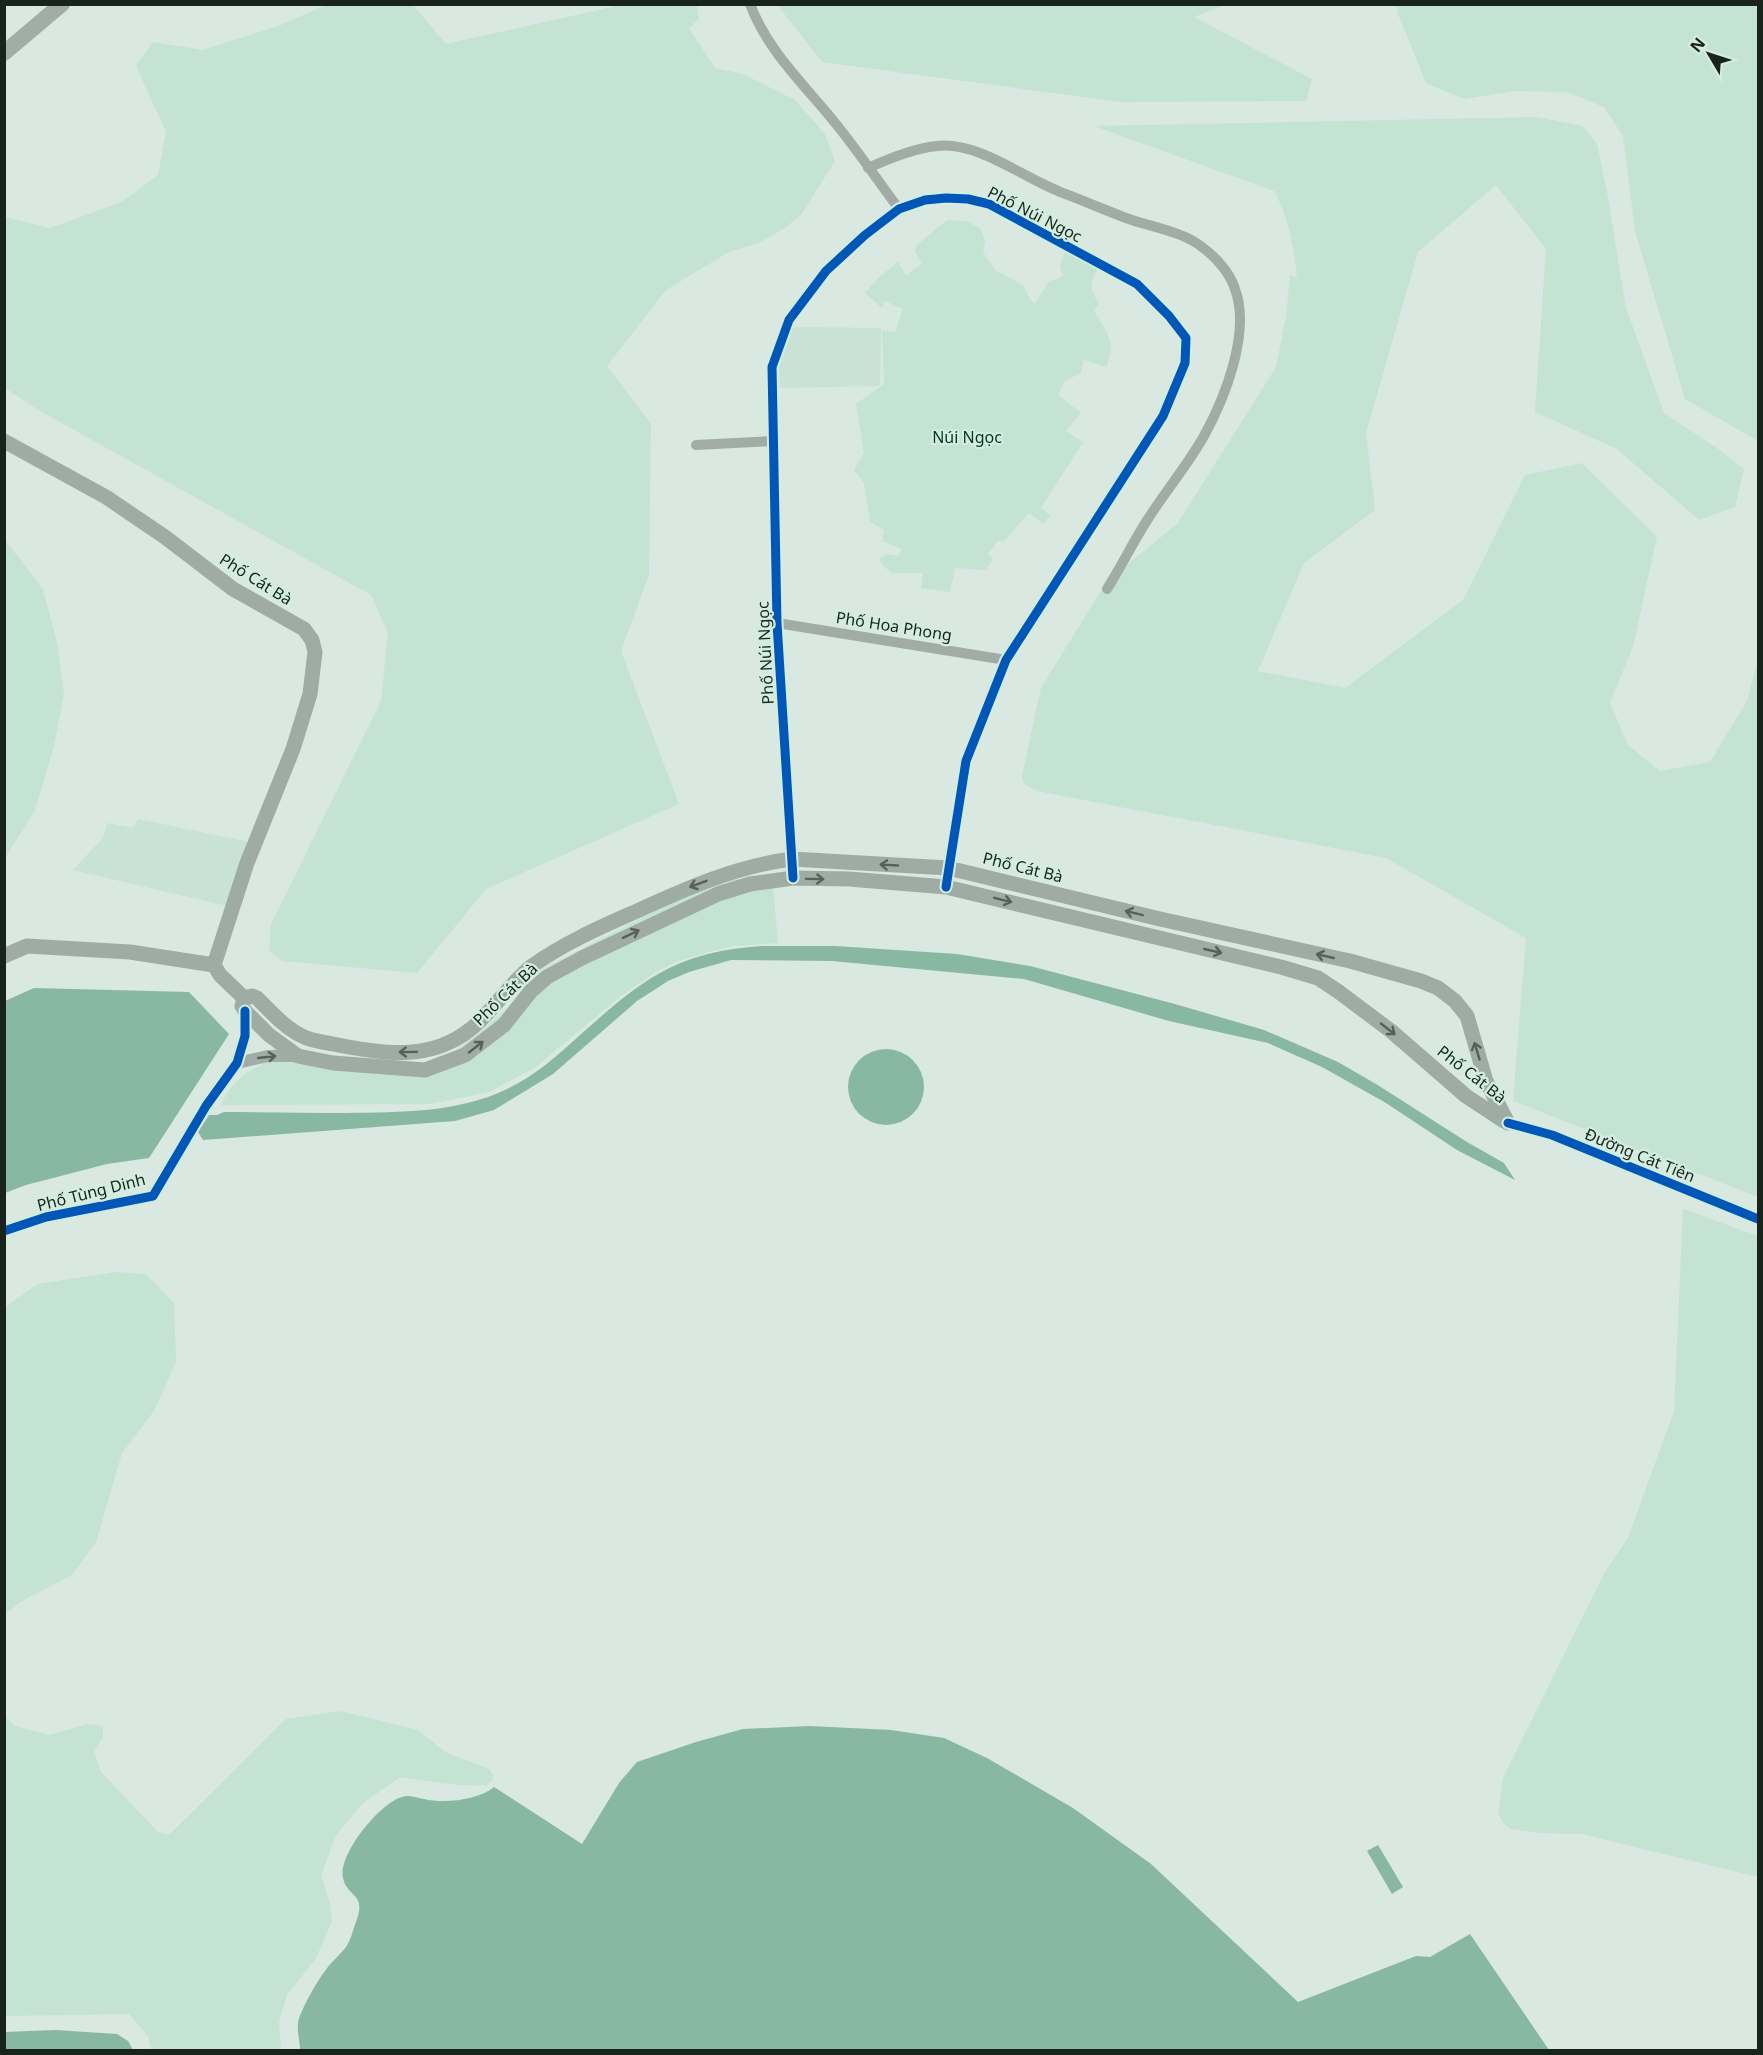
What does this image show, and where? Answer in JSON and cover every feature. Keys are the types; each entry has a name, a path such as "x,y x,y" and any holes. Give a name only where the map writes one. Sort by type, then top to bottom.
{"main road":[{"path":"4,53 62,4"},
{"name":"Phố Cát Bà","path":"4,441 106,496 165,537 233,590 304,629 312,640 315,652 310,694 293,748 247,863 214,965 269,1035 298,1056 333,1063 425,1070 465,1055 504,1025 531,991 547,976 600,948 718,894 750,884 793,878 849,879 946,887 1281,967 1318,978 1391,1031 1466,1096 1508,1123"},
{"name":"Phố Cát Bà","path":"244,1005 252,996 303,1037 360,1050 407,1053 441,1047 472,1028 532,966 592,932 671,895 712,879 767,862 792,859 948,868 1160,919 1350,961 1438,988 1455,1001 1467,1016 1486,1081 1508,1123"},
{"path":"1155,937 1160,919"},
{"path":"592,932 600,948"},
{"path":"4,956 27,946 130,952 214,965"},
{"path":"298,1056 303,1037"},
{"path":"441,1047 446,1063"}],"street":[{"path":"750,4 757,22 774,50 836,123 899,209"},
{"path":"868,168 887,159 938,146 957,147 980,153 1056,190 1126,218 1190,239 1214,257 1228,275 1238,300 1239,340 1234,366 1225,393 1204,436 1145,523 1107,589"},
{"name":"Phố Núi Ngọc","path":"793,878 777,622 772,367 789,320 826,271 865,235 899,209 925,200 946,198 968,199 989,204 1137,284 1169,316 1185,338 1185,363 1167,409 1006,660 966,761 948,868"},
{"path":"696,445 774,441"},
{"name":"Phố Hoa Phong","path":"777,622 1006,660"},
{"path":"946,887 948,868"},
{"path":"244,1005 245,1036 237,1063 268,1056 298,1056"},
{"name":"Phố Tùng Dinh","path":"4,1231 46,1217 153,1196 206,1106 237,1063"},
{"name":"Đường Cát Tiên","path":"1508,1123 1552,1135 1758,1219"}],"shaded area":[{"path":"792,327 881,328 880,386 780,388 779,367"},
{"path":"138,819 249,842 227,906 73,870 103,838 107,823 134,828"},
{"path":"762,946 835,946 957,954 1030,966 1264,1030 1338,1062 1376,1084 1504,1163 1515,1180 1457,1150 1386,1103 1322,1067 1268,1043 1169,1021 1024,979 832,961 731,960 689,972 668,981 637,1001 553,1074 494,1110 455,1121 203,1140 198,1132 209,1115 224,1112 346,1113 428,1110 488,1097 517,1084 536,1072 622,999 662,972 706,955"},
{"path":"34,988 189,992 229,1034 149,1158 107,1164 26,1185 5,1193 5,1001"},
{"path":"886,1049 900,1052 913,1060 921,1073 924,1087 921,1101 913,1114 900,1122 886,1125 872,1122 859,1114 851,1101 848,1087 851,1073 859,1060 872,1052"},
{"path":"810,1726 891,1730 944,1738 987,1758 1073,1808 1151,1864 1298,2002 1416,1956 1430,1957 1470,1934 1549,2050 300,2050 299,2018 322,1976 348,1944 359,1912 358,1900 345,1885 343,1878 347,1856 372,1819 393,1801 408,1796 432,1800 461,1800 480,1795 494,1787 582,1844 619,1783 637,1762 743,1729"},
{"path":"1378,1845 1403,1887 1392,1894 1367,1851"},
{"path":"55,2030 117,2034 128,2041 133,2050 5,2050 5,2032"}],"green space":[{"path":"782,4 1224,5 1194,17 1312,79 1306,101 1120,102 822,62 779,7"},
{"path":"326,5 413,5 446,44 621,5 697,5 699,19 689,28 715,68 743,74 795,100 825,134 835,161 801,215 782,230 758,243 729,252 666,290 607,366 651,424 649,575 621,651 679,804 486,889 417,973 282,961 269,951 271,924 381,701 388,633 371,595 40,411 5,388 5,217 50,228 122,202 158,175 166,132 136,66 153,42 203,50 281,25"},
{"path":"1397,5 1758,5 1758,441 1685,399 1635,231 1623,136 1604,107 1567,92 1515,91 1464,99 1426,83 1398,14"},
{"path":"1536,117 1583,126 1597,144 1626,308 1664,413 1744,469 1735,507 1699,520 1617,449 1535,412 1546,249 1496,185 1418,252 1366,433 1375,510 1304,563 1258,671 1345,688 1463,600 1525,475 1582,463 1657,537 1633,646 1610,703 1628,745 1660,771 1710,762 1747,701 1758,659 1758,1197 1513,1101 1526,938 1386,858 1037,791 1024,784 1022,776 1041,688 1099,594 1117,573 1178,523 1276,367 1286,317 1290,275 1297,278 1290,233 1284,211 1274,191 1094,126"},
{"name":"Núi Ngọc","path":"947,220 966,221 980,228 985,241 983,252 995,270 1023,285 1031,301 1035,303 1049,282 1063,276 1060,266 1065,252 1074,254 1099,267 1093,278 1092,286 1099,304 1094,310 1109,337 1111,350 1106,367 1084,360 1081,373 1065,381 1058,395 1081,413 1066,431 1083,442 1041,508 1050,516 1044,524 1029,513 1004,541 998,541 988,554 993,559 986,570 955,568 950,592 921,588 923,573 892,573 882,565 880,559 886,554 898,556 902,549 882,541 884,530 870,522 864,483 854,470 864,453 856,404 884,384 882,330 895,332 903,309 885,301 882,308 865,293 879,277 898,262 906,275 922,264 915,251 918,244"},
{"path":"5,540 43,589 57,643 64,693 54,746 35,810 5,858"},
{"path":"772,875 778,943 733,946 678,961 656,972 622,995 536,1067 489,1092 431,1104 221,1105 234,1084 245,1074 267,1062 274,1048 439,1072 457,1049 477,1035 507,1008 526,984 544,968 657,910 698,892 730,880"},
{"path":"1683,1209 1758,1236 1758,1877 1582,1834 1542,1833 1511,1829 1503,1823 1498,1813 1503,1778 1605,1572 1628,1538 1674,1411"},
{"path":"115,1272 146,1274 174,1303 176,1362 154,1411 122,1453 96,1542 72,1575 22,1601 5,1614 5,1307 38,1284"},
{"path":"340,1711 418,1730 445,1752 489,1769 493,1775 492,1781 487,1785 465,1785 400,1777 363,1803 336,1835 321,1875 330,1904 332,1921 316,1958 287,1995 279,2022 281,2050 151,2050 148,2036 129,2014 5,2016 5,1717 15,1726 50,1735 88,1724 103,1726 103,1737 94,1751 101,1772 158,1832 169,1835 286,1719"}],"cycle path":[{"path":"793,878 777,623 772,367 789,320 826,271 865,235 899,209 925,200 968,199 989,204 1137,284 1169,316 1186,338 1185,363 1163,416 1006,660 966,761 946,887"},
{"path":"4,1231 46,1217 153,1196 206,1106 237,1063 245,1036 245,1011"},
{"path":"1508,1123 1552,1135 1758,1219"}]}
